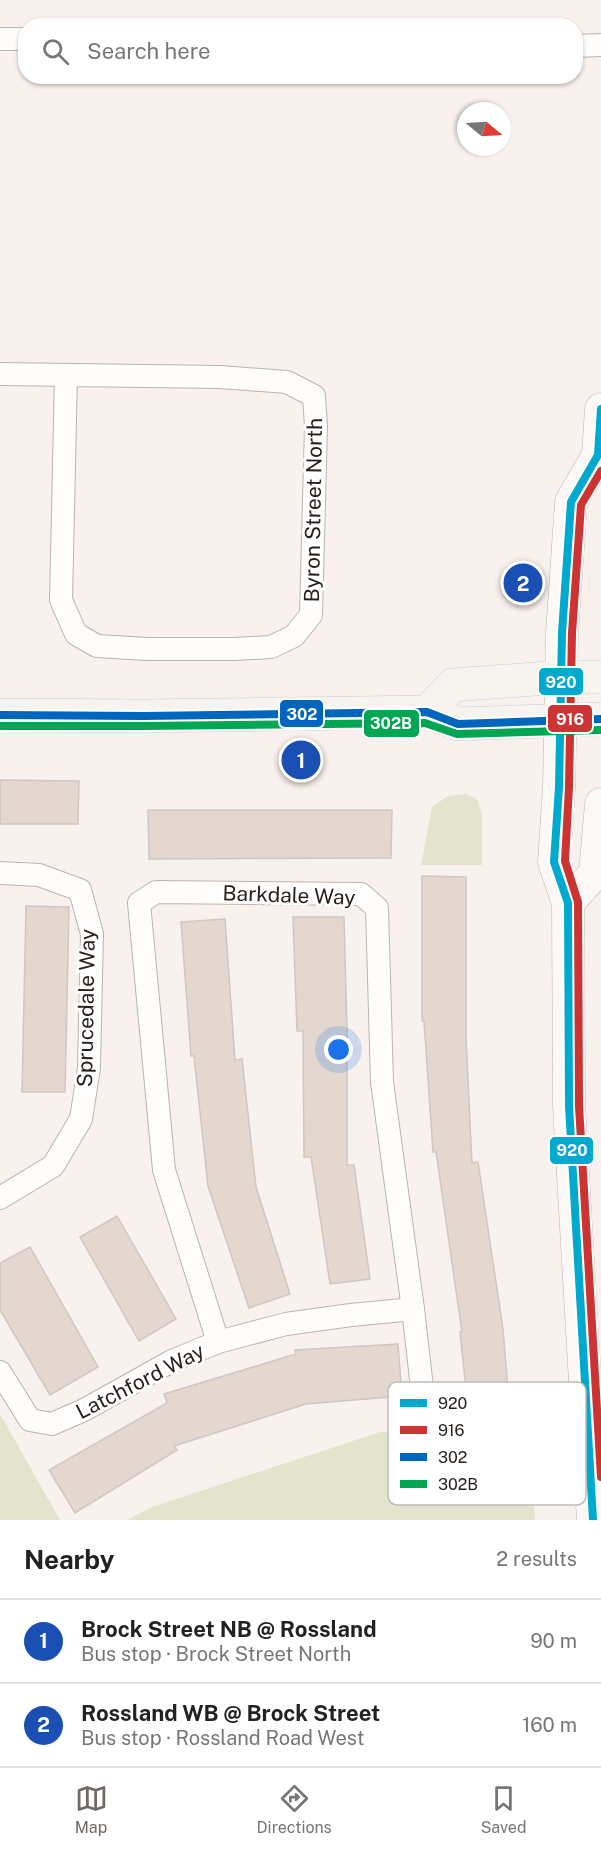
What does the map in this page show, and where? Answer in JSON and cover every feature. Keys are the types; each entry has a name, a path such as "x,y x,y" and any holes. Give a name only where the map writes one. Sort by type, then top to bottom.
{"main road":[{"path":"584,1382 569,1106 568,903 554,862 571,502 599,461 601,409"},
{"path":"427,712 453,685 561,677 601,677"},
{"path":"0,715 143,716 427,712 458,724 601,719"},
{"path":"568,903 595,873 601,804"},
{"path":"586,1412 592,1520"}],"street":[{"path":"0,39 18,39"},
{"path":"583,46 601,45"},
{"name":"Byron Street North","path":"0,375 66,375 220,377 287,382 314,396 316,426 312,615 294,636 271,647 234,650 97,646 76,634 61,600 66,375"},
{"name":"Sprucedale Way","path":"0,873 39,875 80,890 92,934 89,1068 81,1119 53,1166 0,1198"},
{"name":"Barkdale Way","path":"218,1342 164,1170 139,903 156,892 361,894 377,908 382,1082 421,1382"},
{"name":"Latchford Way","path":"0,1372 30,1420 52,1424 84,1410 172,1361 218,1342 286,1324 413,1309"}],"green space":[{"path":"466,794 477,799 482,815 482,865 421,865 432,807 448,796"},
{"path":"0,1414 60,1520 0,1520"},
{"path":"380,1432 388,1432 388,1505 534,1505 535,1520 127,1520 152,1507"}],"building":[{"path":"0,780 79,781 78,824 0,824"},
{"path":"148,810 392,810 391,858 149,859"},
{"path":"422,876 466,877 466,1038 472,1163 478,1162 503,1329 507,1382 465,1382 460,1332 462,1332 436,1152 433,1152 424,1021 422,1021"},
{"path":"26,906 69,907 65,1092 22,1092"},
{"path":"293,917 344,917 347,1165 354,1165 370,1279 330,1284 311,1157 304,1157 303,1031 297,1031"},
{"path":"225,919 235,1060 242,1059 256,1187 290,1294 249,1308 208,1186 194,1056 191,1056 181,922"},
{"path":"117,1216 176,1319 139,1341 80,1237"},
{"path":"30,1247 98,1367 50,1395 0,1310 0,1263"},
{"path":"398,1344 401,1382 388,1382 388,1397 306,1404 174,1446 177,1450 75,1513 49,1470 167,1403 164,1394 296,1354 295,1350"}],"transit line":[{"name":"920","path":"585,1382 569,1106 568,903 554,862 559,787 562,633 571,502 598,455 601,409"},
{"name":"916","path":"601,471 581,505 572,633 565,861 578,902 579,1106 601,1477"},
{"name":"302","path":"0,715 143,716 427,712 458,724 601,719"},
{"name":"302B","path":"0,726 425,723 457,734 601,730"},
{"name":"920","path":"586,1399 593,1520"}],"place":[{"name":"Rossland WB @ Brock Street","path":"523,583"},
{"name":"Brock Street NB @ Rossland","path":"301,760"}]}
